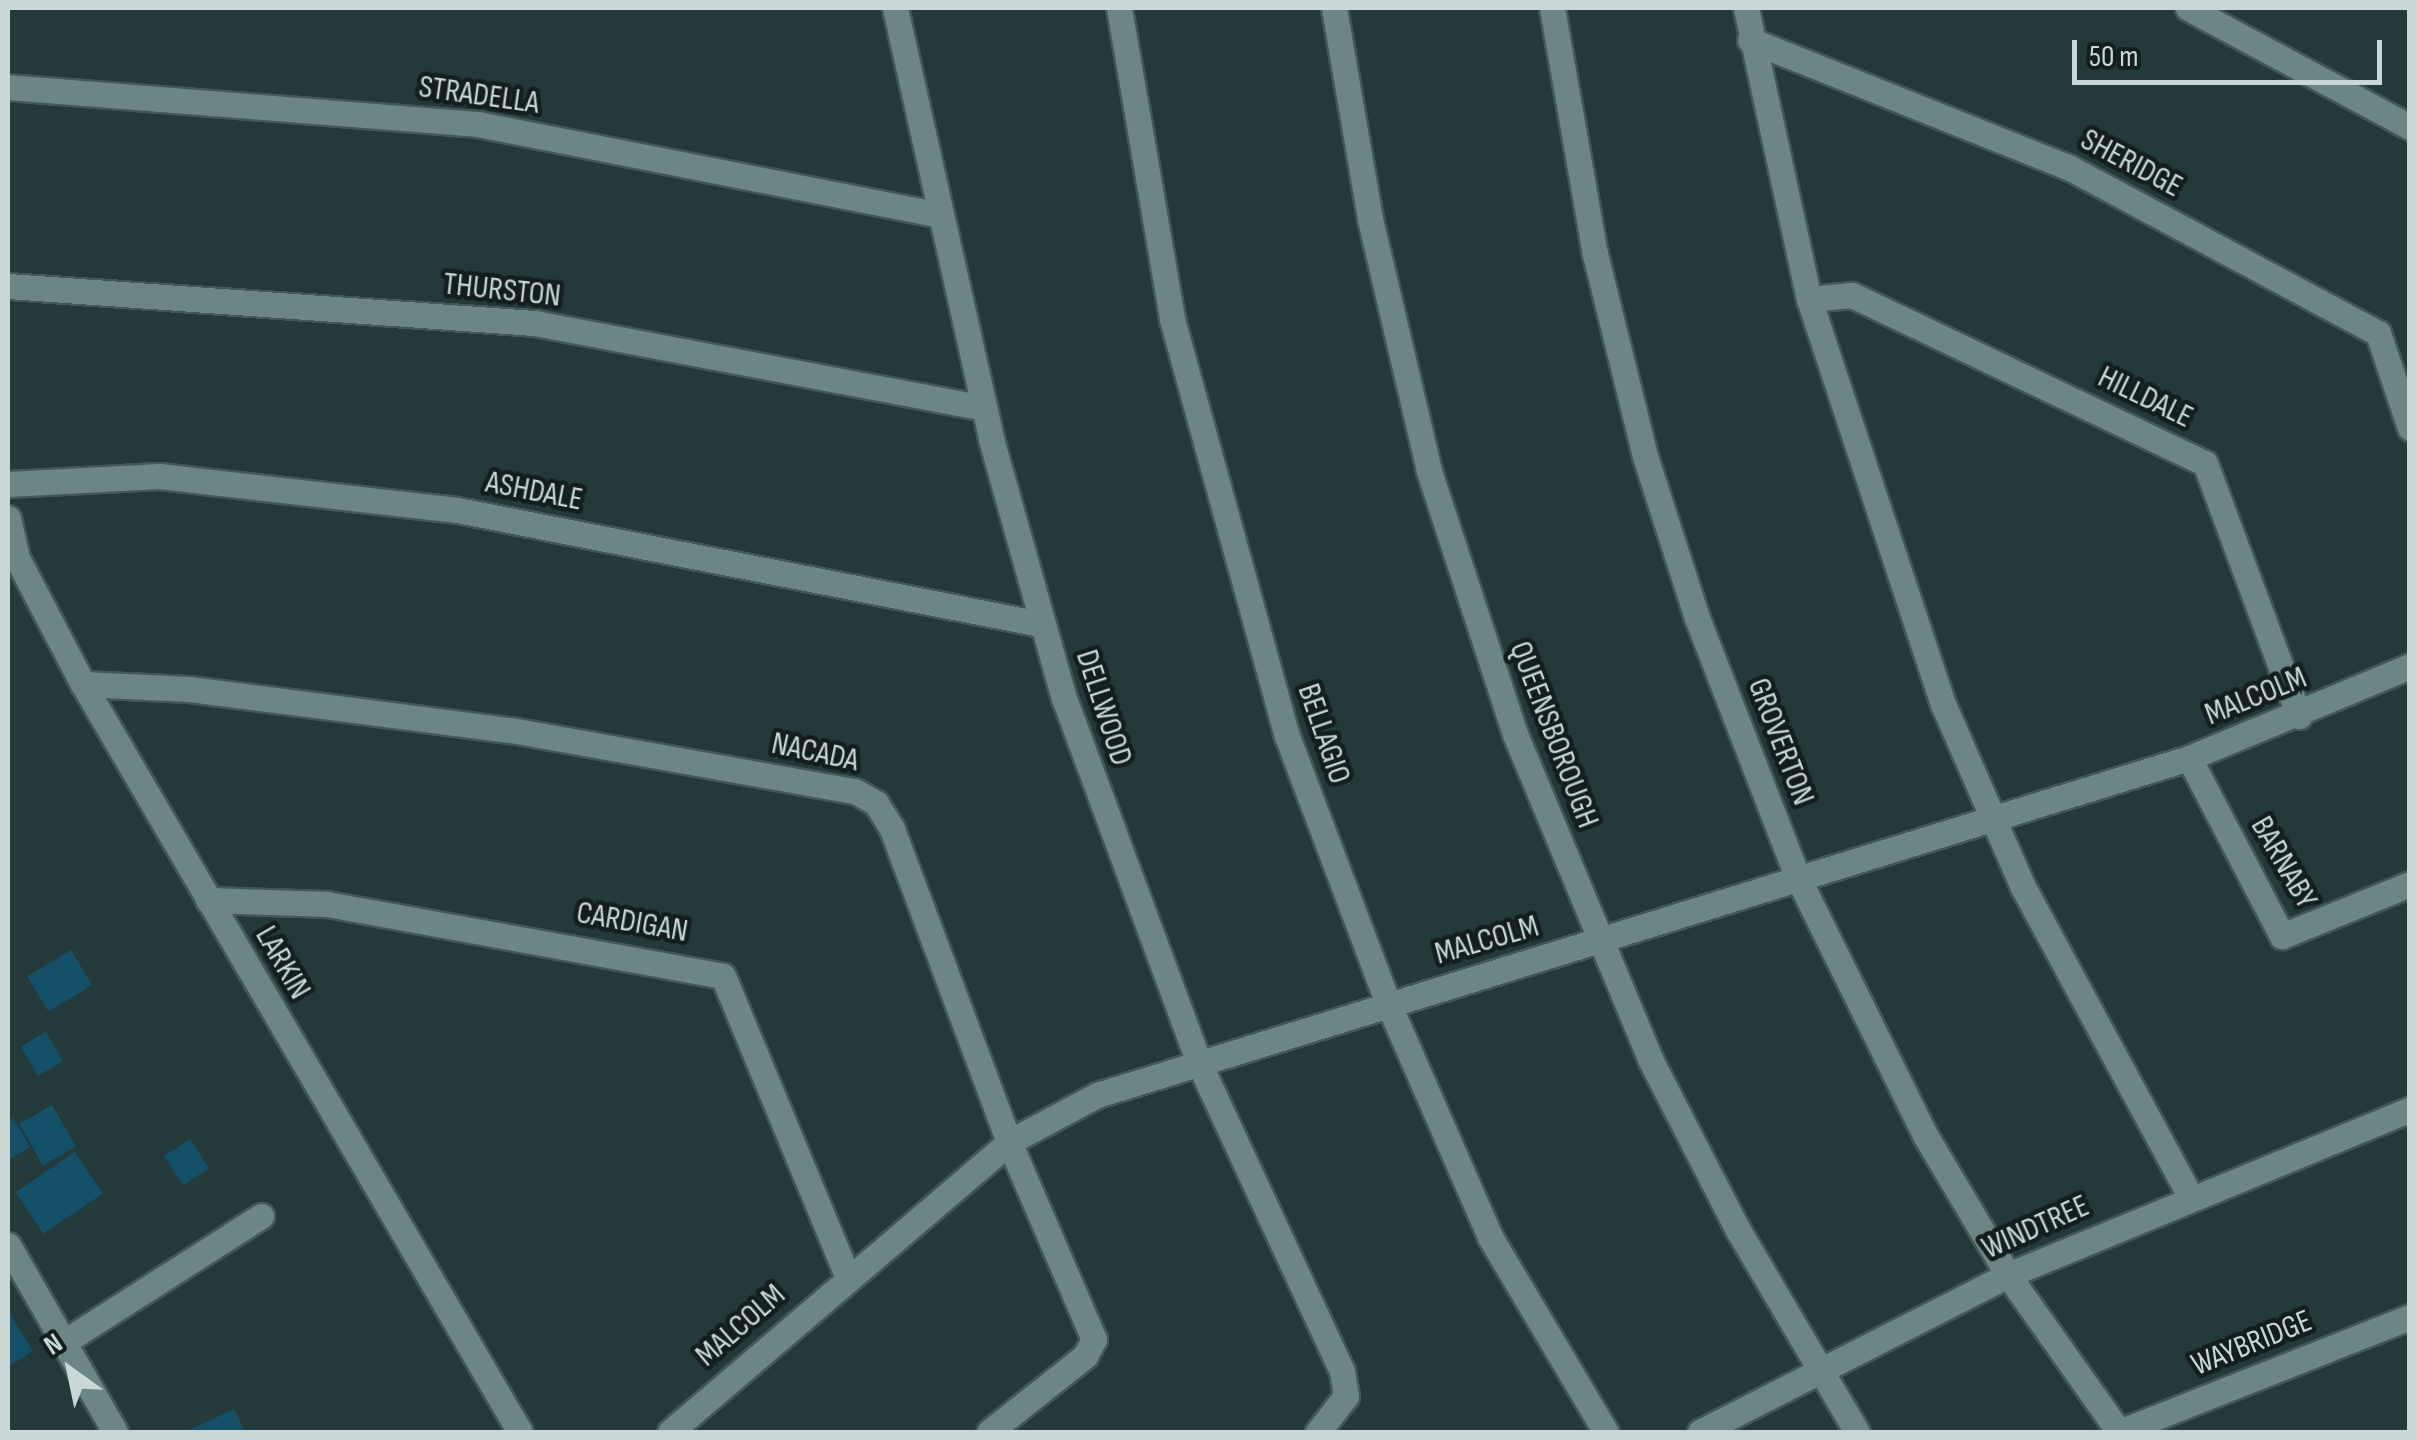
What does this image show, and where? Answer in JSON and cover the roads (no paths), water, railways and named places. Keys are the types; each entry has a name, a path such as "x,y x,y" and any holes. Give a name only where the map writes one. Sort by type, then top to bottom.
{"street":[{"name":"DELLWOOD","path":"895,8 936,214 1041,624 1198,1062 1342,1371 1346,1396 1318,1432"},
{"name":"BELLAGIO","path":"1119,8 1172,320 1232,551 1287,736 1388,1003 1490,1237 1606,1432"},
{"name":"QUEENSBOROUGH","path":"1334,8 1370,219 1430,471 1515,734 1598,942 1738,1230 1857,1432"},
{"name":"GROVERTON","path":"1552,8 1595,254 1645,456 1697,618 1798,878 1925,1136 2008,1275 2119,1432"},
{"path":"1746,8 1809,299 1944,704 2023,887 2190,1196"},
{"path":"2188,8 2410,127"},
{"name":"SHERIDGE","path":"1750,40 2068,166 2378,333 2410,428"},
{"name":"STRADELLA","path":"8,88 477,124 936,214"},
{"name":"THURSTON","path":"8,286 535,323 984,408"},
{"name":"HILLDALE","path":"1809,299 1852,296 2205,463 2300,716"},
{"name":"ASHDALE","path":"8,484 159,476 457,510 1041,624"},
{"name":"LARKIN","path":"8,518 17,558 83,684 520,1432"},
{"name":"MALCOLM","path":"670,1432 847,1276 1008,1142 1096,1095 2189,758 2300,716 2410,666"},
{"name":"NACADA","path":"83,684 190,689 511,730 855,791 876,803 892,828 1008,1142 1094,1338 1085,1356 989,1432"},
{"name":"BARNABY","path":"2189,758 2282,936 2410,884"},
{"name":"CARDIGAN","path":"208,900 327,904 722,976 847,1276"},
{"name":"WINDTREE","path":"1700,1432 1818,1368 2008,1275 2190,1196 2410,1109"},
{"path":"64,1342 261,1216"},
{"path":"8,1245 113,1432"},
{"name":"WAYBRIDGE","path":"2119,1432 2410,1316"}]}
